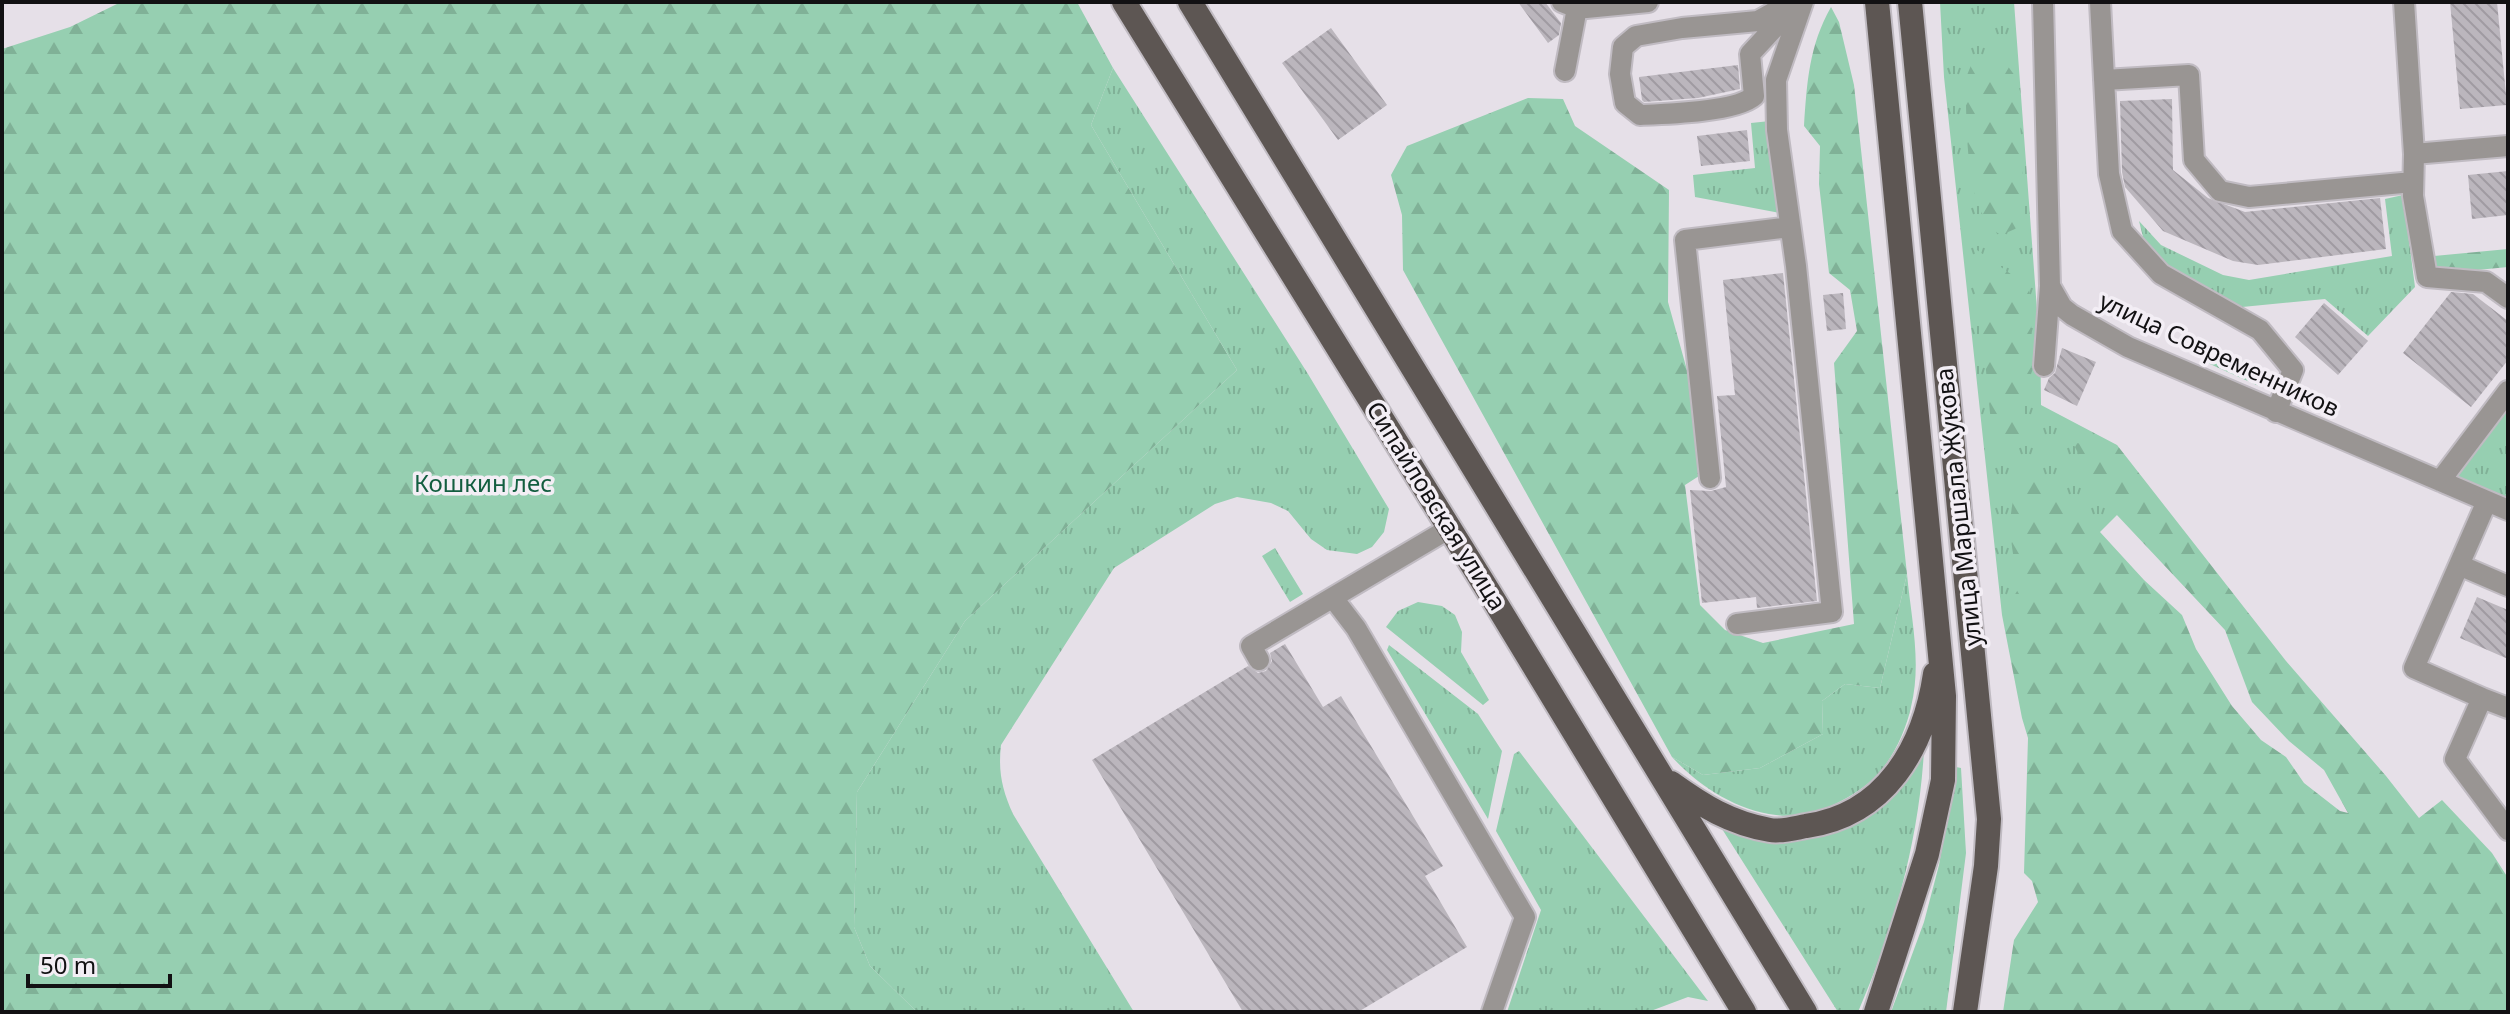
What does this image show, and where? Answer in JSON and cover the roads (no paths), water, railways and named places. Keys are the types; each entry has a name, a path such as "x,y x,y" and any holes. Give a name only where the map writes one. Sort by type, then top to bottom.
{"main road":[{"name":"Сипайловская улица","path":"1124,2 1450,528 1744,1012"},
{"path":"1190,2 1805,1012"},
{"name":"улица Маршала Жукова","path":"1876,1012 1927,854 1943,780 1944,696 1877,2"},
{"name":"улица Маршала Жукова","path":"1910,3 1989,819 1986,866 1965,1012"},
{"path":"1662,777 1709,811 1747,824 1773,831 1828,823 1873,800 1902,768 1920,728 1934,684 1940,644"}],"street":[{"path":"1565,71 1569,5 1648,2"},
{"path":"1792,2 1758,21 1636,36 1623,47 1620,74 1625,103 1640,115 1706,110 1748,101 1754,96 1750,54 1800,2"},
{"path":"1737,624 1832,612 1777,130 1776,80 1800,2"},
{"path":"2043,2 2050,286 2044,366"},
{"path":"2100,2 2109,174 2122,231 2161,274 2260,330 2293,370 2276,412"},
{"path":"2404,2 2413,182 2427,277 2486,282 2508,298"},
{"path":"2104,80 2189,75 2194,160 2220,191 2249,197 2413,182"},
{"path":"2414,154 2508,146"},
{"path":"1710,478 1685,240 1790,227"},
{"name":"улица Современников","path":"2050,286 2062,307 2128,347 2508,510"},
{"path":"2440,481 2508,391"},
{"path":"2487,501 2414,668 2508,708"},
{"path":"1259,660 1251,646 1450,528"},
{"path":"2459,565 2508,586"},
{"path":"1333,598 1356,628 1525,917 1492,1012"},
{"path":"2482,698 2455,759 2508,830"}],"park label":[{"name":"Кошкин лес","path":"483,484"}]}
